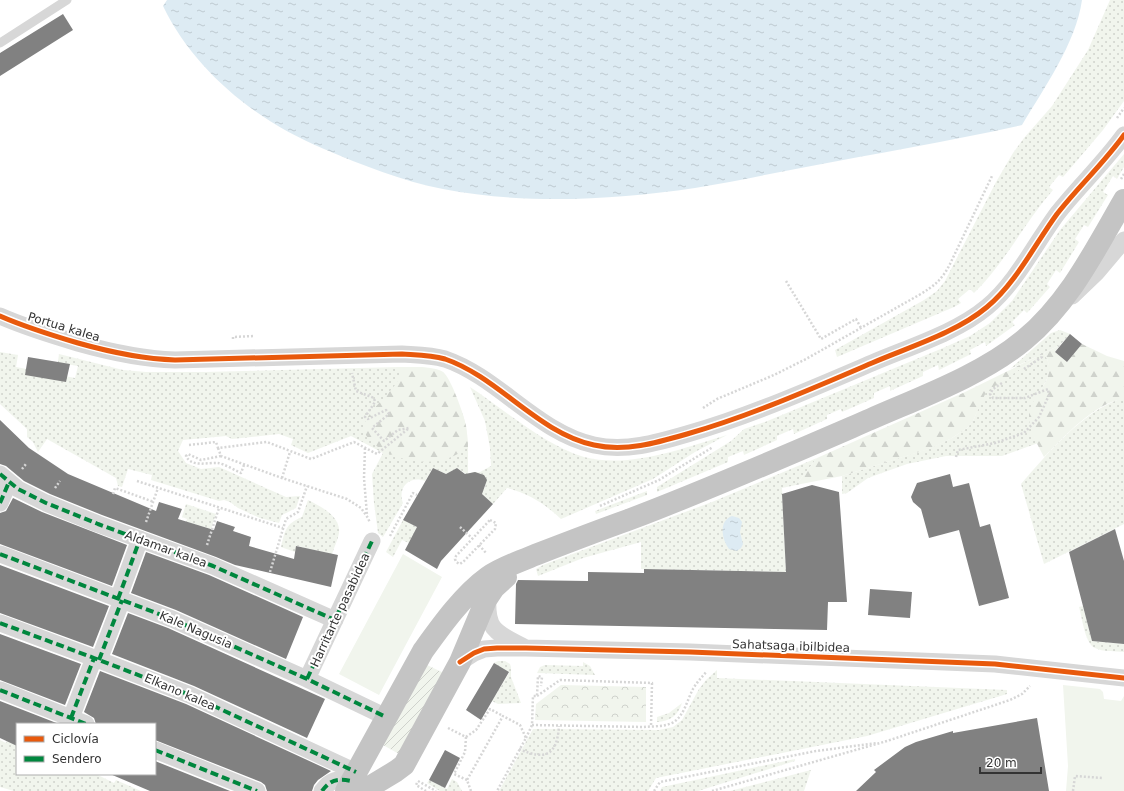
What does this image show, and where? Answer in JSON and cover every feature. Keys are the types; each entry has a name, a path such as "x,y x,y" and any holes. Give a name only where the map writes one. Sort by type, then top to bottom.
{"highway":[{"path":"358,781 386,717 421,655 454,611 483,581 505,568 565,543 714,487 946,386 1009,352 1033,333 1055,310 1080,274 1122,191"},
{"path":"358,781 396,771 404,764 460,662 471,638 478,616 488,597 500,583 532,557"},
{"path":"428,645 446,639 471,638"}],"street":[{"name":"Portua kalea","path":"0,316 44,333 124,355 150,359 175,360 402,354 434,357 451,361 473,372 543,421 575,439 605,447 636,446 654,443 708,428 767,407 932,338 972,318 991,304 1008,285 1119,129"},
{"path":"1055,310 1090,280 1124,240"},
{"path":"0,503 5,478"},
{"name":"Aldamar kalea","path":"5,478 22,491 44,502 92,522 202,562 335,620"},
{"path":"0,690 78,721 96,659 120,599 140,539"},
{"name":"Harritarte pasabidea","path":"307,679 335,620 380,541"},
{"name":"Kale Nagusia","path":"0,554 120,599 202,632 307,679 386,717"},
{"path":"488,597 488,616 494,629 506,638 526,648"},
{"name":"Elkano kalea","path":"0,623 199,699 358,781"},
{"path":"471,638 495,638 526,648"},
{"name":"Sahatsaga ibilbidea","path":"460,662 474,653 484,649 526,648 995,664 1124,678"},
{"path":"156,750 258,791"},
{"path":"322,791 327,784 336,780 358,781"}],"lane":[{"path":"0,43 67,0"}],"path":[{"path":"1119,129 1124,108"},
{"path":"1122,191 1124,174"},
{"path":"708,410 699,411 717,399 792,366 919,295 940,280 950,264 992,176"},
{"path":"786,281 821,339 856,319 861,328"},
{"path":"233,337 254,336"},
{"path":"1024,369 1042,357 1041,354"},
{"path":"956,457 958,450 995,443 1024,433 1039,417 1049,395 1048,389 1025,398 993,398 990,394 1005,381"},
{"path":"218,448 267,442 311,459 354,442 377,454 409,428 398,430 384,441 372,428 389,414 386,410 368,419 365,416 376,402 374,398 356,391"},
{"path":"189,445 216,442 221,456"},
{"path":"597,507 659,480 719,444"},
{"path":"365,448 364,478 368,517"},
{"path":"282,478 290,452"},
{"path":"244,465 241,473 219,463 201,465 188,460 186,456 189,455 202,460 221,456 352,501 361,508 368,517 380,541 413,493 417,495"},
{"path":"137,481 283,528"},
{"path":"264,589 286,518 298,512 307,486"},
{"path":"113,494 115,488 153,503 158,488"},
{"path":"202,562 219,508"},
{"path":"490,520 494,522 496,525 495,529 479,545 461,563 455,562 456,556 487,522 490,520"},
{"path":"460,527 472,538"},
{"path":"479,545 486,553 489,550"},
{"path":"532,725 651,726 668,724 678,719 695,686 710,667 711,654"},
{"path":"712,791 887,741 1010,700 1022,694 1026,690 1040,668"},
{"path":"537,696 538,676 542,677 541,686"},
{"path":"497,791 532,725 533,696 537,696 560,680 652,683 651,726"},
{"path":"466,737 476,730 490,709 520,725 526,738"},
{"path":"467,780 503,716"},
{"path":"520,749 537,755 550,752 555,745 559,726"},
{"path":"447,728 466,737"},
{"path":"466,737 465,752 454,774 467,780 471,791"},
{"path":"654,791 660,782 816,752 887,741"},
{"path":"1073,791 1075,776 1103,778"},
{"path":"418,781 436,791"},
{"path":"416,785 426,791"}],"green space":[{"path":"1110,0 1124,0 1124,101 1103,130 1063,177 1059,175 1049,187 1053,190 1005,256 974,293 970,289 958,299 961,303 954,307 837,357 835,350 924,300 937,291 945,281 996,182 1013,153 1052,106 1088,50"},
{"path":"1124,154 1124,167 1117,179 1113,176 1103,192 1108,195 1088,227 1084,225 1075,239 1079,242 1060,273 1056,270 1047,284 1050,287 1027,313 1024,310 1012,322 1015,325 986,346 985,342 970,350 971,354 939,370 938,365 923,372 923,376 890,391 890,386 874,393 874,398 842,412 841,409 827,415 827,419 794,434 793,429 777,436 777,440 744,455 743,451 728,457 728,462 657,492 657,487 731,441 744,429 765,422 943,348 970,336 990,323 1012,301 1060,230"},
{"path":"1060,330 1070,334 1060,345 1044,353 1049,366 1049,371 1046,381 1037,397 1034,415 1034,436 1038,443 1002,456 946,456 907,464 868,478 847,493 842,494 842,476 931,448 952,438 967,428 973,421 985,392 1035,359 1036,357 1010,369 1051,333"},
{"path":"1082,344 1107,356 1124,361 1124,399 1113,402 1091,413 1070,431 1044,457 1032,432 1029,416 1034,400 1047,379 1049,371 1044,353 1060,345 1055,352 1067,362"},
{"path":"0,352 18,355 16,367 75,378 78,366 60,363 57,368 59,354 123,370 146,372 398,367 422,367 433,369 443,372 448,379 463,415 466,426 468,447 468,475 457,468 446,474 433,468 425,481 410,481 403,487 403,503 383,537 378,533 372,474 383,453 351,436 308,453 291,445 293,439 279,434 232,439 226,436 183,440 178,451 186,463 201,469 219,467 286,497 300,496 296,508 282,515 279,523 260,518 238,508 230,502 224,500 219,501 151,480 152,475 128,469 122,487 118,486 116,478 47,439 38,452 33,442 27,437 27,429 0,404"},
{"path":"1036,357 986,392 973,421 967,428 952,438 932,448 842,476 796,485 817,458 963,393"},
{"path":"400,367 422,367 443,372 450,381 463,414 468,447 458,454 446,459 421,462 408,460 384,451 374,444 368,437 364,431 367,418 394,387 397,382"},
{"path":"470,387 540,436 584,457 601,460 638,459 675,451 727,435 695,452 653,479 561,519 536,500 515,490 507,488 493,504 481,493 485,487 486,480 484,477 480,473 468,475 473,472 480,472 491,466 490,448 485,421"},
{"path":"1120,399 1124,399 1124,524 1044,564 1021,484 1066,435 1092,414 1106,405"},
{"path":"817,458 796,485 782,488 786,572 641,569 641,542 583,558 538,576 536,569 543,565 712,502"},
{"path":"647,491 647,495 596,514 595,511"},
{"path":"308,500 329,512 337,522 339,533 332,554 297,546 295,552 281,547 289,525 302,517"},
{"path":"186,504 216,514 211,529 186,522 187,519 182,517"},
{"path":"403,520 417,527 409,543 402,540 393,557 386,552"},
{"path":"403,554 442,577 379,695 339,674"},
{"path":"1083,606 1092,641 1124,644 1124,652 1102,650 1092,646 1084,630 1079,607"},
{"path":"498,661 505,661 510,664 511,677 521,703 498,704 492,701 509,673 494,663"},
{"path":"583,662 590,666 595,675 537,673 540,667 545,665 583,666"},
{"path":"427,665 446,674 399,754 383,745"},
{"path":"717,670 717,678 1007,690 1007,694 867,736 656,778 648,791 499,791 533,729 659,730 673,727 682,720 699,689"},
{"path":"561,685 646,687 646,722 535,720 536,704"},
{"path":"1063,685 1100,689 1103,692 1104,699 1121,701 1124,696 1124,791 1066,791 1068,766"},
{"path":"682,703 673,717 657,722 657,717 669,713"},
{"path":"0,740 6,743 7,741 16,746 16,775 98,775 114,783 116,780 141,791 14,791 0,787"},
{"path":"795,759 795,761 698,791 660,791 662,787"},
{"path":"811,770 804,791 730,791"},
{"path":"452,779 457,782 462,791 440,791 427,783 429,780 447,789"}],"water":[{"path":"167,0 1082,0 1079,16 1066,49 1049,81 1022,125 941,142 695,188 601,198 538,199 475,194 428,186 368,167 299,138 252,109 230,92 210,73 176,30 163,6"},
{"path":"732,516 739,518 742,522 740,532 743,544 737,551 729,549 723,536 723,526 728,518"}],"building":[{"path":"63,14 73,30 0,76 0,53"},
{"path":"1070,334 1082,344 1067,362 1055,352"},
{"path":"28,357 70,364 66,382 25,375"},
{"path":"0,420 29,448 68,474 156,511 159,502 182,509 178,519 214,530 217,521 235,527 233,531 251,537 249,546 294,559 296,546 338,555 331,587 235,565 102,515 50,494 24,481 6,466 0,464"},
{"path":"433,468 446,474 457,468 465,474 475,472 484,475 487,480 482,494 493,504 441,561 437,569 405,550 417,527 403,520"},
{"path":"950,474 953,487 969,483 980,527 990,524 1009,598 979,606 959,530 929,538 921,509 913,502 911,497 917,483"},
{"path":"812,485 839,492 847,602 828,602 827,630 515,624 516,584 518,580 588,581 588,572 644,573 644,569 786,572 782,494"},
{"path":"13,498 42,512 127,545 112,586 0,544 0,513 6,511"},
{"path":"1115,529 1124,561 1124,644 1092,641 1069,552"},
{"path":"146,552 209,575 303,617 286,659 176,610 131,593"},
{"path":"0,565 109,606 93,647 0,613"},
{"path":"870,589 912,592 910,618 868,615"},
{"path":"128,613 168,628 325,699 307,738 194,686 112,654"},
{"path":"0,634 81,664 65,705 0,680"},
{"path":"494,663 509,672 481,720 466,710"},
{"path":"100,671 186,704 331,771 318,780 312,791 267,791 265,785 261,782 156,740 156,723 96,723 94,718 84,712"},
{"path":"0,701 56,723 16,723 16,746 0,738"},
{"path":"1037,718 1049,791 856,791 876,772 874,770 905,747 916,742 953,731 953,733"},
{"path":"445,750 460,758 445,788 429,780"},
{"path":"156,761 230,791 150,791 112,775 156,775"}],"marked path":[{"path":"0,474 18,489 46,503 98,524 213,566 335,620"},
{"path":"0,503 9,482"},
{"path":"118,599 140,539"},
{"path":"307,679 372,541"},
{"path":"0,554 172,619 307,679 386,717"},
{"path":"99,660 122,600"},
{"path":"0,623 190,695 356,772"},
{"path":"71,718 94,658"},
{"path":"0,690 83,723"},
{"path":"156,750 257,791"},
{"path":"322,791 331,782 338,780 351,781"}],"cycle path":[{"path":"0,316 38,331 68,340 114,352 150,358 175,360 402,354 424,355 445,359 464,367 483,378 536,417 574,439 606,447 617,448 640,446 687,434 734,419 932,339 975,316 987,307 1007,287 1025,263 1057,214 1124,135"},
{"path":"460,662 474,653 484,649 526,648 690,652 995,664 1124,678"}]}
